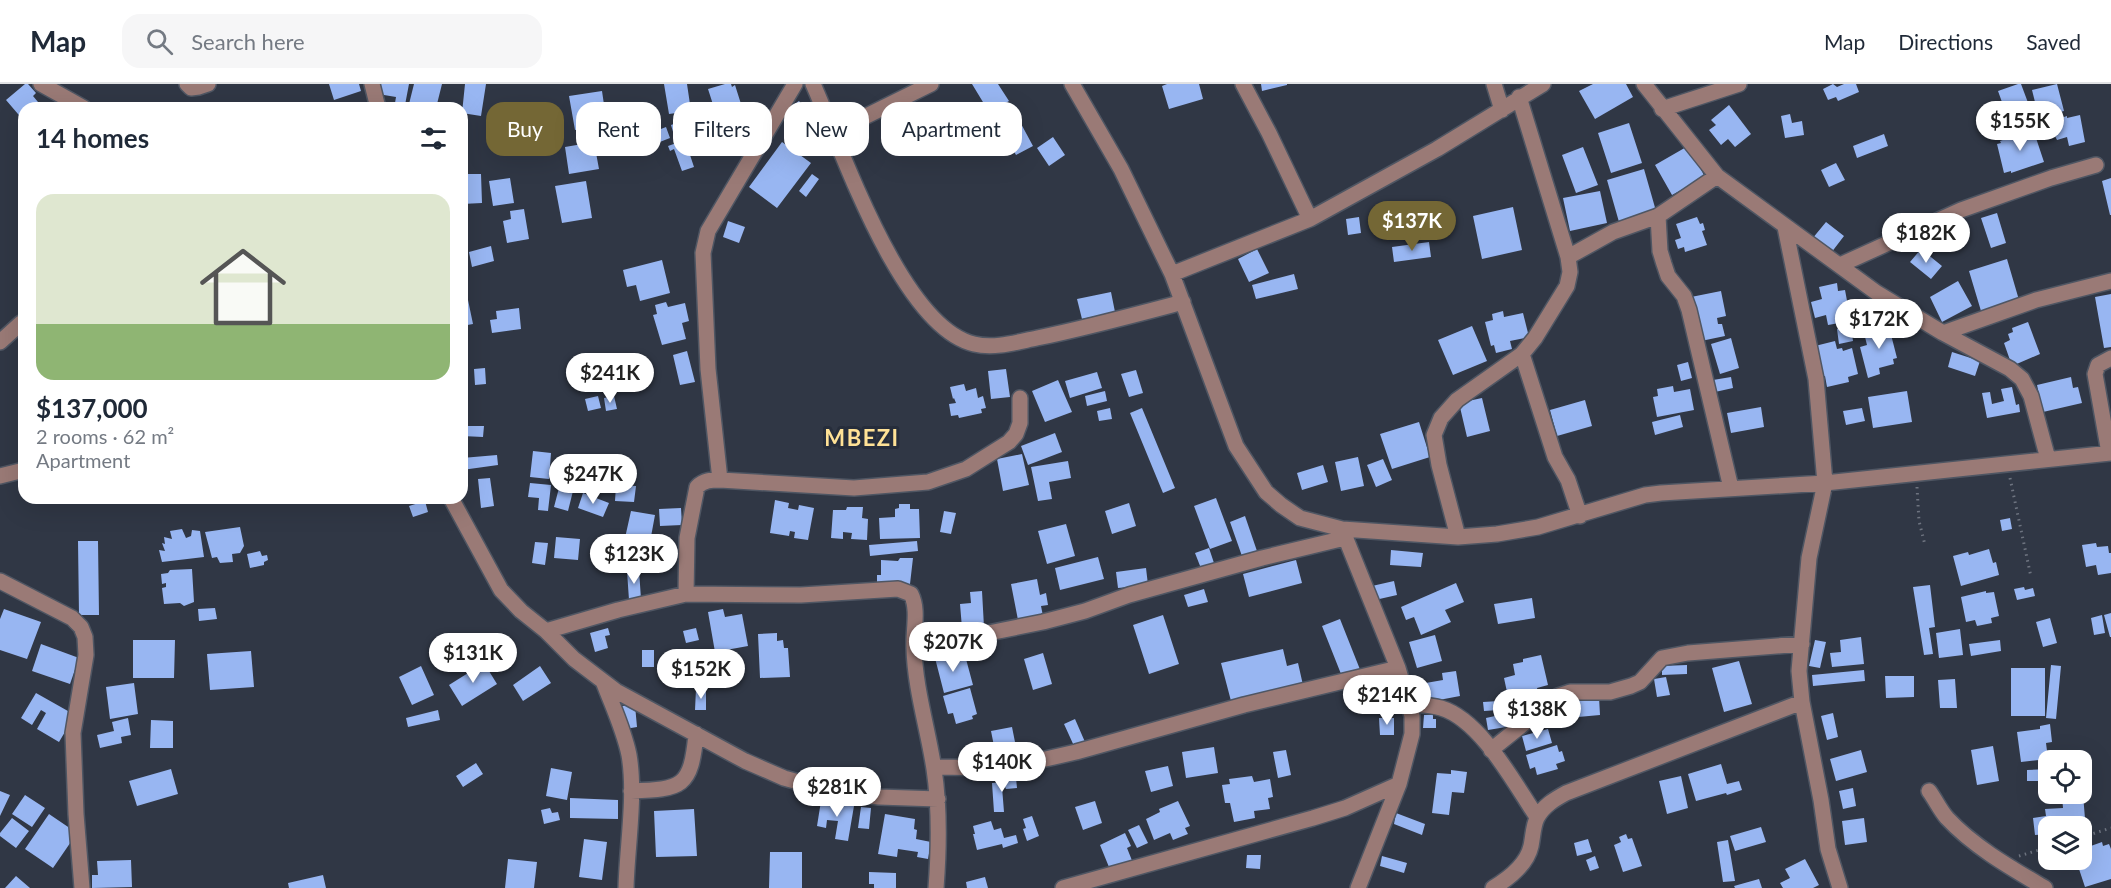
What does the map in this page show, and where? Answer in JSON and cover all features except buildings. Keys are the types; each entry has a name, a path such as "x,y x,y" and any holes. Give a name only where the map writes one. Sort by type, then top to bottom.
{"street":[{"path":"41,84 73,102"},
{"path":"187,84 191,88 208,84"},
{"path":"372,84 376,102"},
{"path":"720,480 708,369 704,246 708,231 795,84"},
{"path":"813,84 821,102"},
{"path":"869,115 931,84"},
{"path":"1072,84 1121,169 1172,274 1236,446 1266,492 1281,505 1300,518 1344,533 1458,537 1497,534 1538,527 1653,494 1825,483 2110,453 2095,374 2098,365 2111,358"},
{"path":"1243,84 1310,219"},
{"path":"1494,84 1502,110"},
{"path":"1172,274 1310,219 1437,149 1543,84"},
{"path":"1644,84 1717,176 1877,293 1943,333 2010,369 2022,379 2031,396 2048,459"},
{"path":"1662,109 1739,84"},
{"path":"1458,537 1439,465 1434,435 1441,418 1457,400 1522,354 1535,338 1567,286 1570,272 1568,257 1519,98"},
{"path":"844,156 874,229 899,274 928,312 949,333 974,344 1000,345 1086,328 1183,302"},
{"path":"1840,265 1961,210 2096,165"},
{"path":"1568,257 1613,232 1658,216 1717,176"},
{"path":"1658,216 1660,251 1668,276 1684,296 1689,310 1731,488"},
{"path":"1785,227 1816,379 1825,483 1809,558 1799,671 1802,702 1836,887"},
{"path":"1943,333 2036,300 2111,281"},
{"path":"0,342 18,326"},
{"path":"1522,354 1555,457 1568,480 1580,516"},
{"path":"686,594 687,538 697,487 706,481 854,488 928,482 966,470 1009,442 1016,434 1020,423 1020,398"},
{"path":"0,476 18,472"},
{"path":"454,504 501,590 520,612 546,631 574,658 616,691 745,761 784,778 827,790 879,797 938,799"},
{"path":"914,648 1043,622 1344,533"},
{"path":"1344,533 1398,668 1412,716 1413,734 1399,784 1358,888"},
{"path":"0,581 72,618 81,627 85,637 86,655 73,733 82,888"},
{"path":"546,631 618,610 686,594 801,595 898,589 911,594 915,602 914,648 921,704 938,799 936,888"},
{"path":"1491,750 1558,696 1570,692 1610,692 1631,686 1640,682 1662,658 1688,653 1802,644"},
{"path":"934,767 1005,768 1076,752 1244,705 1398,668"},
{"path":"603,681 626,740 629,757 631,791 626,888"},
{"path":"1493,888 1525,860 1531,848 1537,817 1547,804 1566,793 1802,702"},
{"path":"1408,704 1440,707 1459,716 1491,750 1537,817"},
{"path":"631,791 673,787 684,782 690,770 696,734"},
{"path":"1063,888 1313,818 1345,808 1399,784"},
{"path":"1929,791 1952,823 1989,854 2045,888"}],"path":[{"path":"2007,464 2031,577"},
{"path":"1916,473 1919,521 1925,545"},
{"path":"2092,834 2111,828"},
{"path":"2002,861 2038,850"}],"district":[{"name":"MBEZI","path":"862,437"}]}
